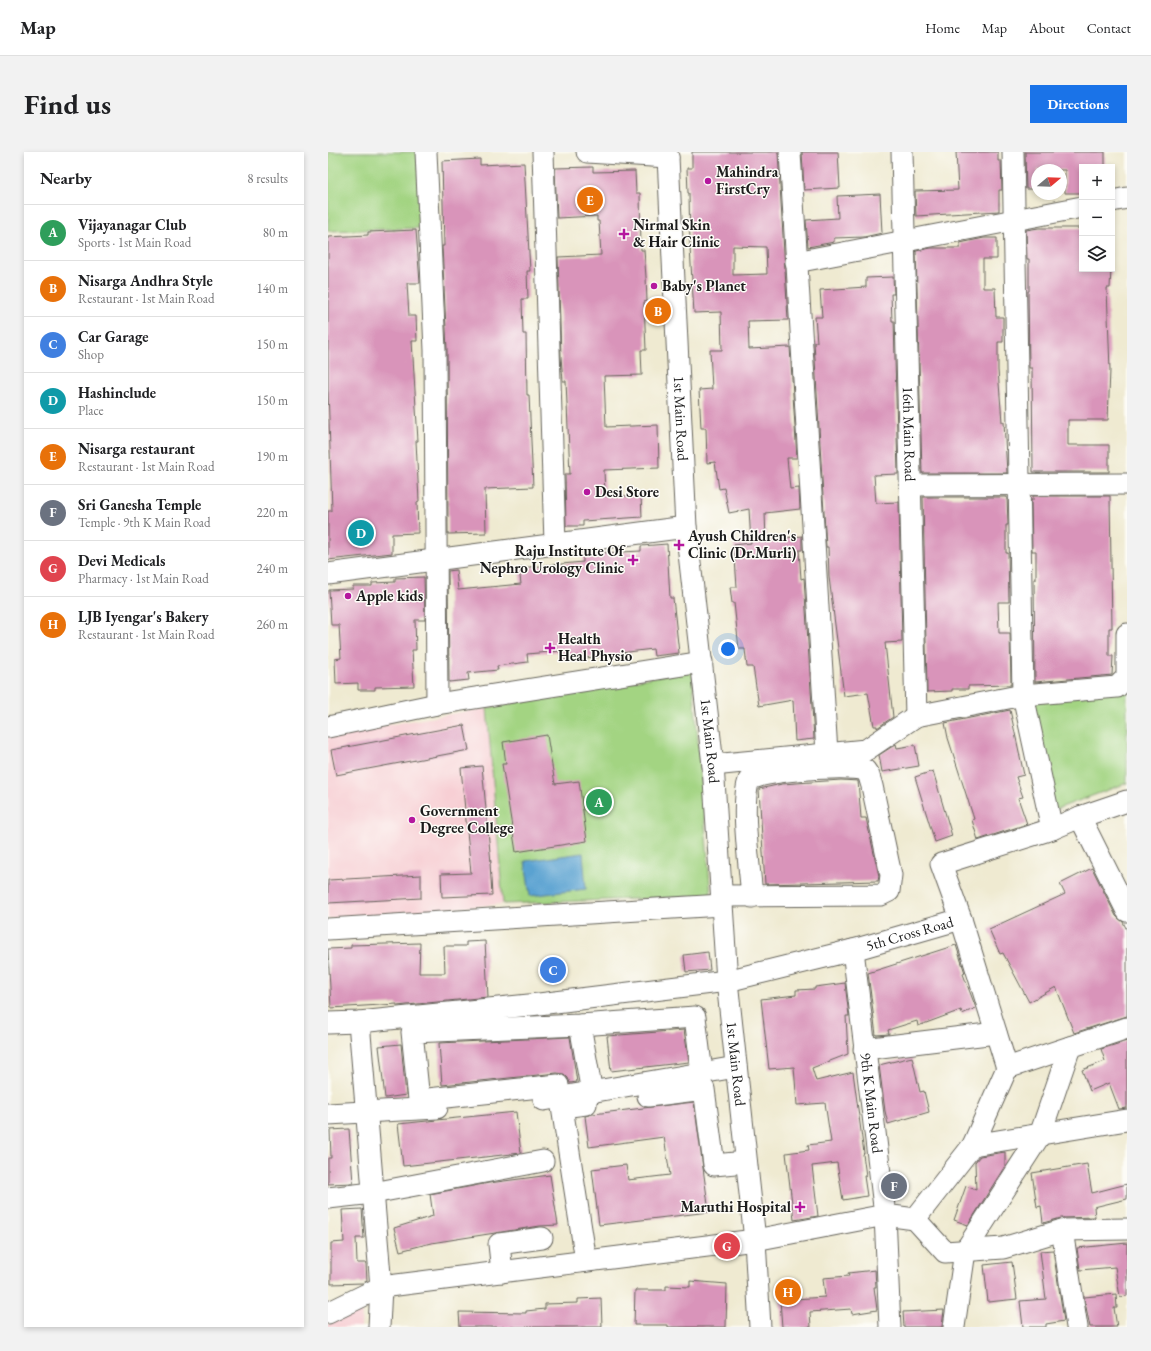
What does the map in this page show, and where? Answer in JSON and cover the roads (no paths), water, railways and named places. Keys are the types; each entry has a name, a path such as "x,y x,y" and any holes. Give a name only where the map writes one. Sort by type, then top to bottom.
{"street":[{"path":"426,152 435,350 437,704"},
{"path":"542,152 555,544"},
{"path":"587,152 668,154"},
{"path":"790,152 827,753"},
{"name":"16th Main Road","path":"902,152 903,242 911,485 916,716"},
{"path":"1013,152 1013,220 1023,695 1052,829"},
{"name":"1st Main Road","path":"668,154 686,527 713,765 727,980 755,1240 760,1327"},
{"path":"1115,200 1127,198"},
{"path":"796,262 1079,208"},
{"path":"911,485 1127,484"},
{"path":"328,574 686,527"},
{"path":"713,765 866,750 916,716 1023,695 1117,687 1127,677 1127,634"},
{"path":"328,728 437,704 702,662"},
{"path":"328,929 722,901 752,897 881,895 889,891 890,875 872,786 869,776 865,770 848,767 764,774 749,780 746,788 746,814 752,897"},
{"name":"5th Cross Road","path":"328,1023 359,1022 539,1004 727,980 853,950 961,919 941,864 1052,829 1080,816 1127,801"},
{"path":"1080,816 1127,911"},
{"path":"915,1219 973,1145 1007,1068 961,919"},
{"name":"9th K Main Road","path":"853,950 885,1215 890,1327"},
{"path":"558,1099 558,1085 419,1100 412,1032 580,1025 695,1017 702,1073"},
{"path":"359,1022 381,1287 379,1327"},
{"path":"580,1025 592,1093"},
{"path":"1007,1068 1127,1028"},
{"path":"864,1049 996,1033"},
{"path":"954,1327 965,1251 1040,1135 1070,1047"},
{"path":"328,1114 366,1113 558,1099 736,1067"},
{"path":"586,1262 562,1107 704,1089 714,1165 746,1162"},
{"path":"973,1145 1127,1120"},
{"path":"328,1198 373,1193 543,1161"},
{"path":"328,1313 381,1287 755,1240 885,1215 915,1219 945,1252 1003,1248 1062,1230 1127,1229"},
{"path":"1062,1230 1077,1327"},
{"path":"502,1272 500,1244 542,1238"}],"water":[{"path":"583,853 586,889 530,896 525,861"}],"place":[{"name":"Mahindra FirstCry","path":"708,181"},
{"name":"Nisarga restaurant","path":"590,200"},
{"name":"Nirmal Skin & Hair Clinic","path":"624,234"},
{"name":"Baby's Planet","path":"654,286"},
{"name":"Nisarga Andhra Style","path":"658,311"},
{"name":"Desi Store","path":"587,492"},
{"name":"Hashinclude","path":"361,533"},
{"name":"Ayush Children's Clinic (Dr.Murli)","path":"679,545"},
{"name":"Raju Institute Of Nephro Urology Clinic","path":"633,560"},
{"name":"Apple kids","path":"348,596"},
{"name":"Health Heal Physio","path":"550,648"},
{"name":"Vijayanagar Club","path":"599,802"},
{"name":"Government Degree College","path":"412,820"},
{"name":"Car Garage","path":"553,970"},
{"name":"Sri Ganesha Temple","path":"894,1186"},
{"name":"Maruthi Hospital","path":"800,1207"},
{"name":"Devi Medicals","path":"727,1246"},
{"name":"LJB Iyengar's Bakery","path":"788,1292"}]}
